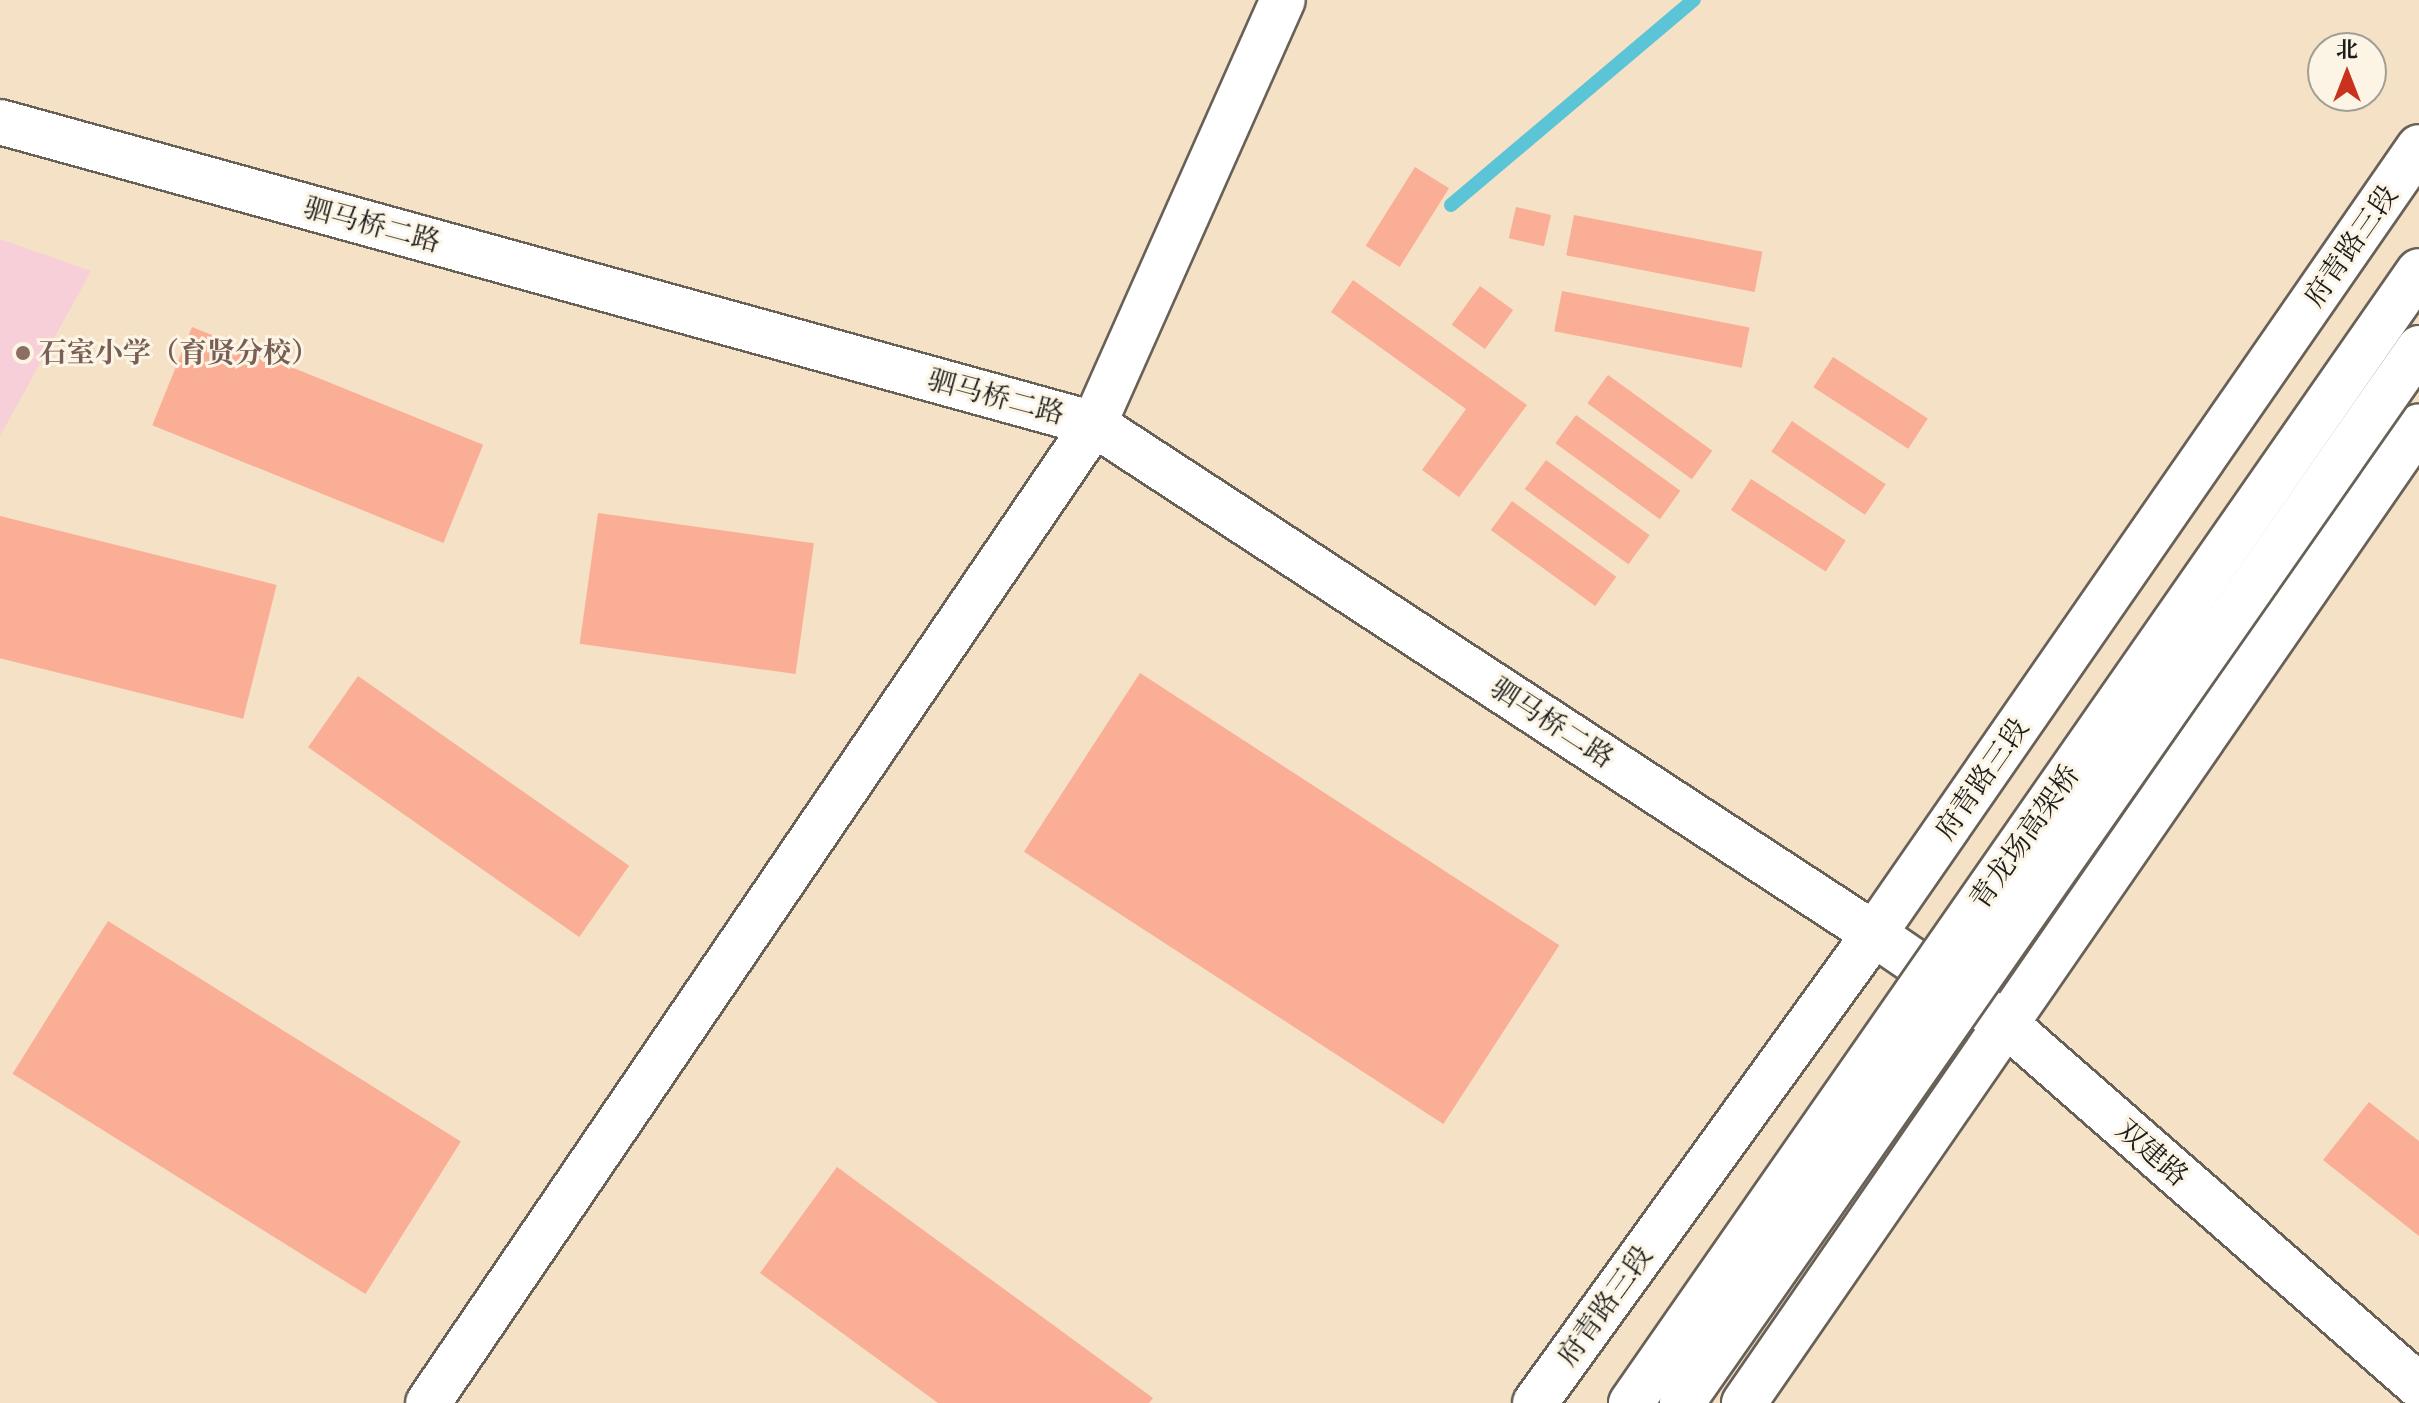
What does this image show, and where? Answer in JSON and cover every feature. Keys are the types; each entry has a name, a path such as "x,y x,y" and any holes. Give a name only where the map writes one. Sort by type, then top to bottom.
{"main road":[{"path":"428,1403 1094,424 1283,0"},
{"name":"驷马桥二路","path":"0,122 1094,424 1874,934"},
{"name":"府青路三段","path":"1535,1403 1874,934 2419,147"},
{"name":"青龙场高架桥","path":"1631,1403 2419,271"},
{"name":"青龙场高架桥","path":"1682,1403 2419,348"},
{"path":"1744,1403 2419,426"},
{"name":"双建路","path":"1874,934 2006,1024 2419,1386"}],"shaded area":[{"name":"石室小学（育贤分校）","path":"0,239 91,271 0,436"}],"building":[{"path":"1415,167 1449,188 1400,267 1366,246"},
{"path":"1516,207 1551,215 1544,246 1509,238"},
{"path":"1574,215 1762,252 1755,292 1566,255"},
{"path":"1353,280 1527,405 1459,497 1422,470 1466,409 1331,312"},
{"path":"1480,286 1513,310 1485,349 1452,325"},
{"path":"1562,291 1749,327 1742,368 1554,331"},
{"path":"192,327 483,445 443,543 152,425"},
{"path":"1833,357 1928,419 1908,449 1813,387"},
{"path":"1608,375 1712,451 1692,479 1587,403"},
{"path":"1576,415 1680,491 1660,519 1555,443"},
{"path":"1792,421 1886,484 1865,515 1771,452"},
{"path":"1546,460 1650,535 1628,564 1525,489"},
{"path":"1751,479 1846,541 1826,572 1731,510"},
{"path":"1512,501 1616,577 1595,606 1491,530"},
{"path":"598,513 814,543 796,674 580,644"},
{"path":"0,516 277,585 243,719 0,658"},
{"path":"1140,673 1559,945 1443,1124 1024,852"},
{"path":"358,676 629,866 579,937 308,747"},
{"path":"108,921 461,1141 365,1294 13,1074"},
{"path":"2369,1102 2419,1141 2419,1236 2323,1160"},
{"path":"837,1167 1153,1398 1149,1403 938,1403 760,1273"}],"waterway":[{"path":"1451,205 1694,0"}],"place":[{"name":"石室小学（育贤分校）","path":"23,353"}]}
